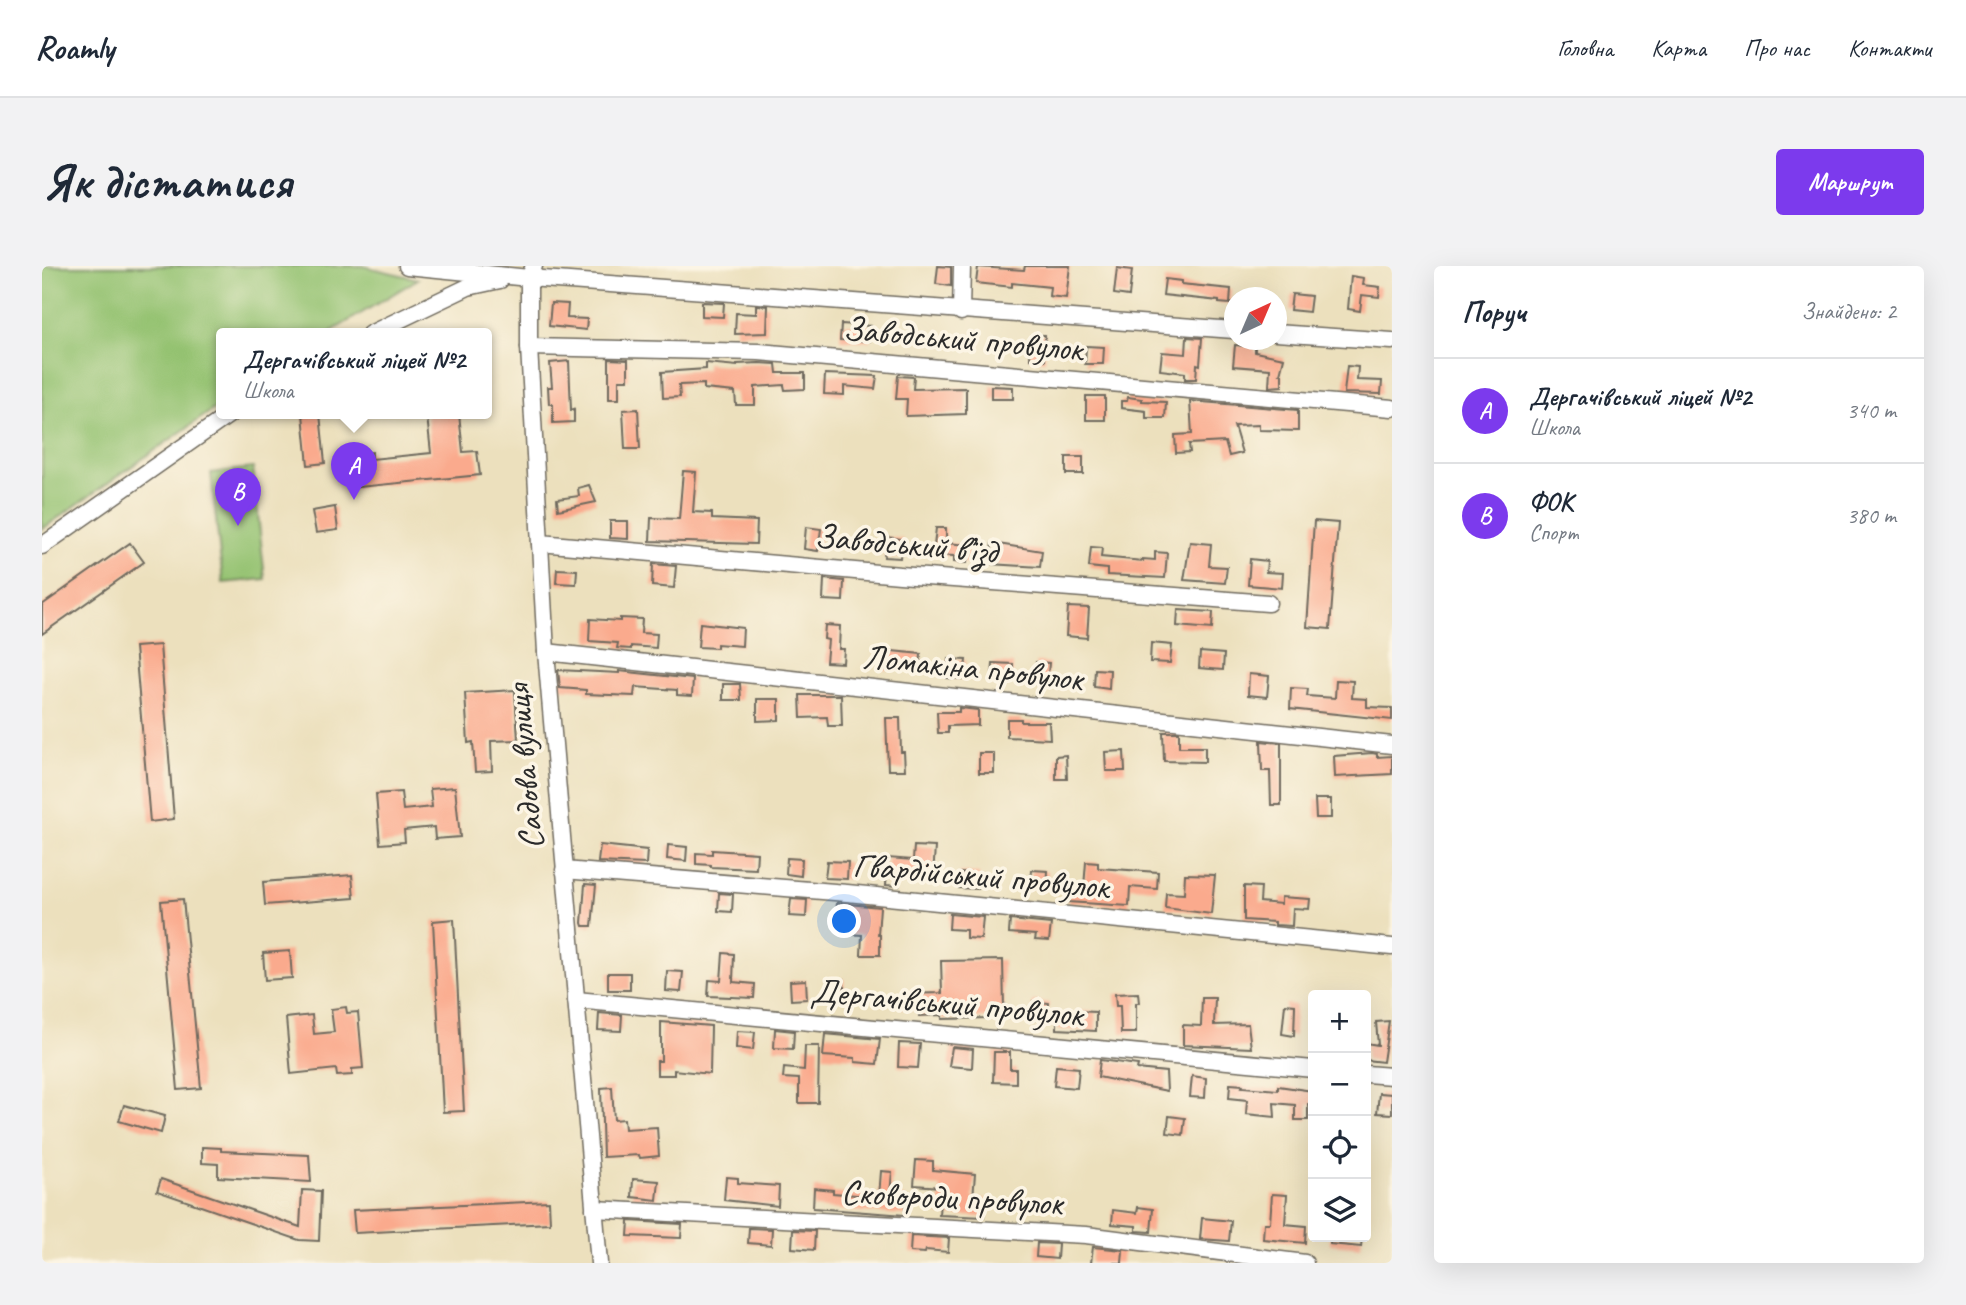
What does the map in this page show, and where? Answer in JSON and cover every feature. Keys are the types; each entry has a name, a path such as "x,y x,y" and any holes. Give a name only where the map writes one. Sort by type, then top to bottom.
{"street":[{"path":"407,266 532,272 961,312 1224,329"},
{"path":"961,266 961,312"},
{"path":"383,328 468,287 532,272"},
{"name":"Садова вулиця","path":"532,272 528,346 546,652 599,1263"},
{"path":"1287,334 1392,341"},
{"name":"Заводський провулок","path":"528,346 759,352 1392,408"},
{"path":"42,546 223,419"},
{"name":"Заводський в’їзд","path":"540,543 900,575 1268,603"},
{"name":"Ломакіна провулок","path":"546,652 1392,745"},
{"name":"Гвардійський провулок","path":"564,870 847,893 1392,947"},
{"name":"Дергачівський провулок","path":"576,1000 1308,1069"},
{"path":"1371,1074 1392,1076"},
{"name":"Сковороди провулок","path":"594,1209 1086,1236 1305,1263"}],"green space":[{"path":"42,266 363,266 418,279 337,328 216,328 216,407 42,529"},
{"path":"253,468 265,579 223,583 211,473"}],"building":[{"path":"938,266 951,267 951,286 936,284"},
{"path":"1025,266 1070,266 1066,298 1049,296 1050,287 976,283 978,267 1024,270"},
{"path":"1117,268 1132,270 1129,296 1114,294"},
{"path":"1351,276 1364,278 1363,285 1380,287 1379,297 1362,295 1360,311 1348,309"},
{"path":"1165,279 1181,281 1181,284 1224,288 1224,303 1219,301 1163,295"},
{"path":"1292,294 1311,296 1309,312 1290,310"},
{"path":"702,302 724,303 723,317 702,316"},
{"path":"551,303 568,304 567,318 587,319 586,330 549,326"},
{"path":"756,305 768,306 767,333 735,334 736,313 756,314"},
{"path":"841,324 871,326 870,341 840,340"},
{"path":"1031,335 1045,335 1045,360 1030,359"},
{"path":"1187,337 1202,338 1196,379 1185,379 1185,373 1160,370 1162,352 1186,354"},
{"path":"1086,346 1104,347 1103,364 1085,364"},
{"path":"1235,350 1255,350 1284,358 1280,374 1282,386 1269,387 1270,369 1233,366"},
{"path":"609,359 628,360 628,380 619,380 619,399 609,399"},
{"path":"569,361 574,422 553,423 553,404 549,404 548,387 552,387 550,363"},
{"path":"706,363 737,366 776,364 777,373 805,373 805,389 785,390 784,385 755,387 755,405 736,405 735,392 704,389 704,384 679,385 680,397 663,398 662,372 706,369"},
{"path":"1347,366 1358,367 1357,380 1382,381 1381,394 1344,393"},
{"path":"825,374 877,376 875,389 844,386 844,395 824,394"},
{"path":"898,376 914,377 913,389 966,388 966,414 906,416 907,399 896,399"},
{"path":"991,386 1013,387 1013,399 991,399"},
{"path":"1086,396 1105,396 1105,420 1086,420"},
{"path":"1128,397 1142,401 1166,402 1165,418 1146,418 1146,411 1121,408 1121,401 1127,401"},
{"path":"1190,401 1298,410 1298,431 1259,430 1259,425 1234,426 1242,453 1229,456 1225,442 1189,444 1190,452 1176,453 1175,435 1192,434"},
{"path":"638,409 640,449 625,449 623,410"},
{"path":"303,419 321,419 325,463 308,465"},
{"path":"427,419 460,419 463,452 477,451 480,475 349,488 346,455 372,452 372,459 431,453"},
{"path":"1066,457 1083,457 1083,474 1066,474"},
{"path":"683,471 696,472 693,512 712,513 712,519 757,521 756,544 650,541 651,518 679,519"},
{"path":"589,485 596,502 558,510 557,499 579,496 578,488"},
{"path":"335,507 338,530 316,533 312,511"},
{"path":"610,521 628,521 628,539 610,538"},
{"path":"1314,521 1338,523 1330,629 1307,627"},
{"path":"806,527 821,529 818,551 804,549"},
{"path":"936,528 946,528 946,543 968,545 967,563 954,562 954,556 933,555"},
{"path":"886,537 902,539 900,558 884,557"},
{"path":"1190,542 1211,544 1209,566 1227,567 1225,583 1184,580"},
{"path":"130,543 144,562 42,634 42,605"},
{"path":"992,543 1042,551 1040,567 990,564"},
{"path":"1091,547 1102,548 1101,557 1143,561 1155,560 1155,552 1167,553 1165,578 1107,575 1107,569 1089,567"},
{"path":"1250,559 1267,561 1266,572 1283,573 1282,588 1248,585"},
{"path":"653,564 676,566 674,588 652,586"},
{"path":"557,569 577,570 576,584 556,583"},
{"path":"824,579 844,581 843,601 823,600"},
{"path":"1068,607 1089,608 1087,638 1066,636"},
{"path":"1178,610 1213,612 1212,629 1177,626"},
{"path":"620,618 642,619 641,633 657,634 656,648 617,648 618,643 589,641 590,619 620,621"},
{"path":"700,623 743,628 742,646 717,644 717,648 698,647"},
{"path":"825,625 840,626 839,649 844,649 843,663 826,662 828,640 824,639"},
{"path":"1151,643 1172,645 1170,663 1150,662"},
{"path":"160,645 174,819 150,822 135,647"},
{"path":"882,650 921,654 920,669 881,669"},
{"path":"1200,652 1224,654 1223,670 1199,668"},
{"path":"948,659 966,660 964,679 947,678"},
{"path":"1036,662 1049,663 1047,685 1034,684"},
{"path":"993,663 1013,664 1012,682 992,681"},
{"path":"1095,669 1110,670 1109,689 1094,687"},
{"path":"558,670 619,671 693,679 692,696 677,695 677,690 635,687 634,696 586,694 586,690 560,688"},
{"path":"1249,674 1269,676 1267,697 1248,695"},
{"path":"1336,680 1353,681 1352,698 1367,699 1367,707 1392,708 1392,720 1290,709 1291,688 1308,689 1307,696 1335,698"},
{"path":"723,684 740,684 741,700 723,700"},
{"path":"515,690 518,740 491,741 492,771 475,772 473,742 468,743 465,693"},
{"path":"800,695 841,695 842,726 828,726 827,717 801,718"},
{"path":"757,699 779,699 779,720 757,721"},
{"path":"959,708 978,710 978,725 948,726 948,733 938,733 937,712 959,712"},
{"path":"886,718 900,718 901,752 904,752 905,770 888,770"},
{"path":"1007,719 1049,722 1050,739 1007,737"},
{"path":"1163,732 1179,732 1179,747 1205,747 1205,762 1164,761"},
{"path":"1261,741 1281,743 1281,805 1271,805 1270,771 1262,771"},
{"path":"1124,751 1125,771 1106,771 1105,752"},
{"path":"979,753 994,753 994,773 979,773"},
{"path":"1377,754 1377,757 1392,756 1392,774 1335,777 1334,756"},
{"path":"1066,755 1067,779 1056,779 1056,756"},
{"path":"455,787 460,837 435,839 434,827 404,830 405,842 380,844 376,794 401,792 403,810 432,807 430,789"},
{"path":"1315,799 1331,799 1331,818 1316,818"},
{"path":"600,845 647,850 646,864 598,862"},
{"path":"668,845 687,847 686,861 667,859"},
{"path":"914,846 935,847 933,876 900,873 899,886 886,885 888,858 913,860"},
{"path":"712,850 757,853 756,869 696,864 696,853 712,854"},
{"path":"787,858 802,859 801,876 786,874"},
{"path":"827,861 848,862 847,879 825,878"},
{"path":"1086,862 1098,863 1098,868 1158,872 1157,889 1130,887 1129,906 1068,902 1069,886 1084,887"},
{"path":"1032,870 1048,871 1047,890 1030,888"},
{"path":"960,873 979,874 978,889 959,888"},
{"path":"1185,874 1215,875 1211,914 1165,908 1166,893 1184,894"},
{"path":"352,875 354,898 265,905 263,882"},
{"path":"585,884 596,885 592,926 583,926 582,923"},
{"path":"1244,886 1261,887 1260,902 1281,904 1281,897 1310,899 1309,909 1293,908 1292,926 1244,920"},
{"path":"719,893 733,894 732,912 718,911"},
{"path":"183,899 201,1088 178,1090 161,901"},
{"path":"791,899 807,900 806,917 789,916"},
{"path":"837,903 880,907 880,955 861,955 862,935 847,934 848,921 835,920"},
{"path":"950,914 983,917 981,939 966,938 966,930 949,929"},
{"path":"454,919 464,1111 443,1112 433,921"},
{"path":"1010,920 1051,924 1049,941 1035,940 1036,935 1009,933"},
{"path":"290,951 292,978 265,980 263,953"},
{"path":"723,953 734,954 733,982 755,984 754,998 708,996 709,980 721,981"},
{"path":"1003,960 1004,1009 989,1009 989,1018 942,1019 942,1015 919,1016 919,1010 901,1008 902,994 942,993 941,961"},
{"path":"667,971 683,972 681,992 666,991"},
{"path":"608,973 630,973 630,990 608,990"},
{"path":"844,979 844,996 828,996 827,980"},
{"path":"806,980 807,999 791,1000 790,981"},
{"path":"1138,993 1136,1033 1121,1033 1120,1006 1116,1006 1115,994"},
{"path":"1202,998 1215,998 1214,1025 1248,1024 1251,1048 1183,1045 1183,1025 1201,1026"},
{"path":"1033,1001 1049,1003 1047,1020 1031,1019"},
{"path":"1285,1004 1295,1005 1294,1036 1282,1034"},
{"path":"346,1007 347,1013 358,1012 363,1068 352,1069 352,1075 337,1076 336,1069 291,1074 286,1018 312,1015 314,1034 334,1032 331,1009"},
{"path":"1076,1011 1096,1012 1096,1031 1057,1029 1057,1018 1076,1019"},
{"path":"599,1013 622,1015 621,1031 598,1030"},
{"path":"1389,1021 1383,1062 1371,1061 1371,1044 1378,1045 1376,1022"},
{"path":"661,1022 711,1026 710,1074 674,1070 674,1075 657,1075 657,1061 661,1061"},
{"path":"775,1029 794,1031 793,1049 774,1048"},
{"path":"737,1031 755,1032 753,1050 736,1048"},
{"path":"825,1034 880,1039 877,1064 855,1062 855,1058 823,1056"},
{"path":"899,1043 920,1044 918,1068 898,1067"},
{"path":"805,1046 819,1046 818,1103 799,1103 799,1079 783,1078 784,1068 804,1070"},
{"path":"952,1047 973,1049 972,1068 949,1066"},
{"path":"994,1052 1010,1052 1010,1069 1016,1069 1016,1083 993,1082"},
{"path":"1100,1060 1138,1065 1137,1069 1166,1072 1167,1091 1098,1077"},
{"path":"1056,1066 1079,1068 1077,1088 1054,1086"},
{"path":"1192,1076 1206,1078 1205,1098 1190,1097"},
{"path":"1230,1084 1278,1090 1278,1086 1308,1090 1308,1120 1295,1120 1295,1105 1274,1103 1275,1117 1246,1114 1247,1100 1229,1098"},
{"path":"612,1087 614,1120 624,1119 625,1129 657,1127 659,1156 603,1157 601,1088"},
{"path":"1379,1093 1392,1094 1392,1114 1377,1113"},
{"path":"124,1105 165,1116 161,1133 119,1121"},
{"path":"1169,1116 1185,1118 1183,1135 1167,1133"},
{"path":"202,1147 221,1148 221,1151 309,1155 311,1182 218,1177 218,1164 202,1163"},
{"path":"916,1160 933,1161 933,1170 975,1174 973,1198 986,1199 984,1217 939,1215 941,1187 914,1185"},
{"path":"881,1171 892,1172 890,1195 906,1197 905,1215 813,1208 814,1188 833,1190 833,1193 879,1197"},
{"path":"726,1177 738,1178 738,1183 779,1186 778,1206 724,1200"},
{"path":"161,1179 300,1227 302,1190 321,1191 319,1241 299,1240 157,1191"},
{"path":"633,1179 659,1181 657,1200 632,1197"},
{"path":"1272,1194 1287,1195 1285,1224 1306,1226 1305,1243 1263,1239 1264,1223 1270,1223"},
{"path":"549,1201 550,1223 355,1233 353,1210"},
{"path":"1138,1207 1153,1209 1151,1232 1136,1231 1136,1226 1112,1224 1113,1210 1137,1213"},
{"path":"1202,1218 1231,1221 1229,1241 1200,1239"},
{"path":"629,1221 682,1224 681,1238 628,1236"},
{"path":"749,1228 772,1229 771,1245 748,1243"},
{"path":"793,1230 815,1231 814,1250 792,1248"},
{"path":"911,1236 949,1238 948,1252 910,1252"},
{"path":"1330,1242 1362,1242 1361,1247"},
{"path":"1037,1243 1058,1244 1057,1259 1036,1257"},
{"path":"1093,1247 1123,1250 1122,1263 1091,1263"}],"place":[{"name":"Дергачівський ліцей №2","path":"354,500"},
{"name":"ФОК","path":"238,526"}]}
